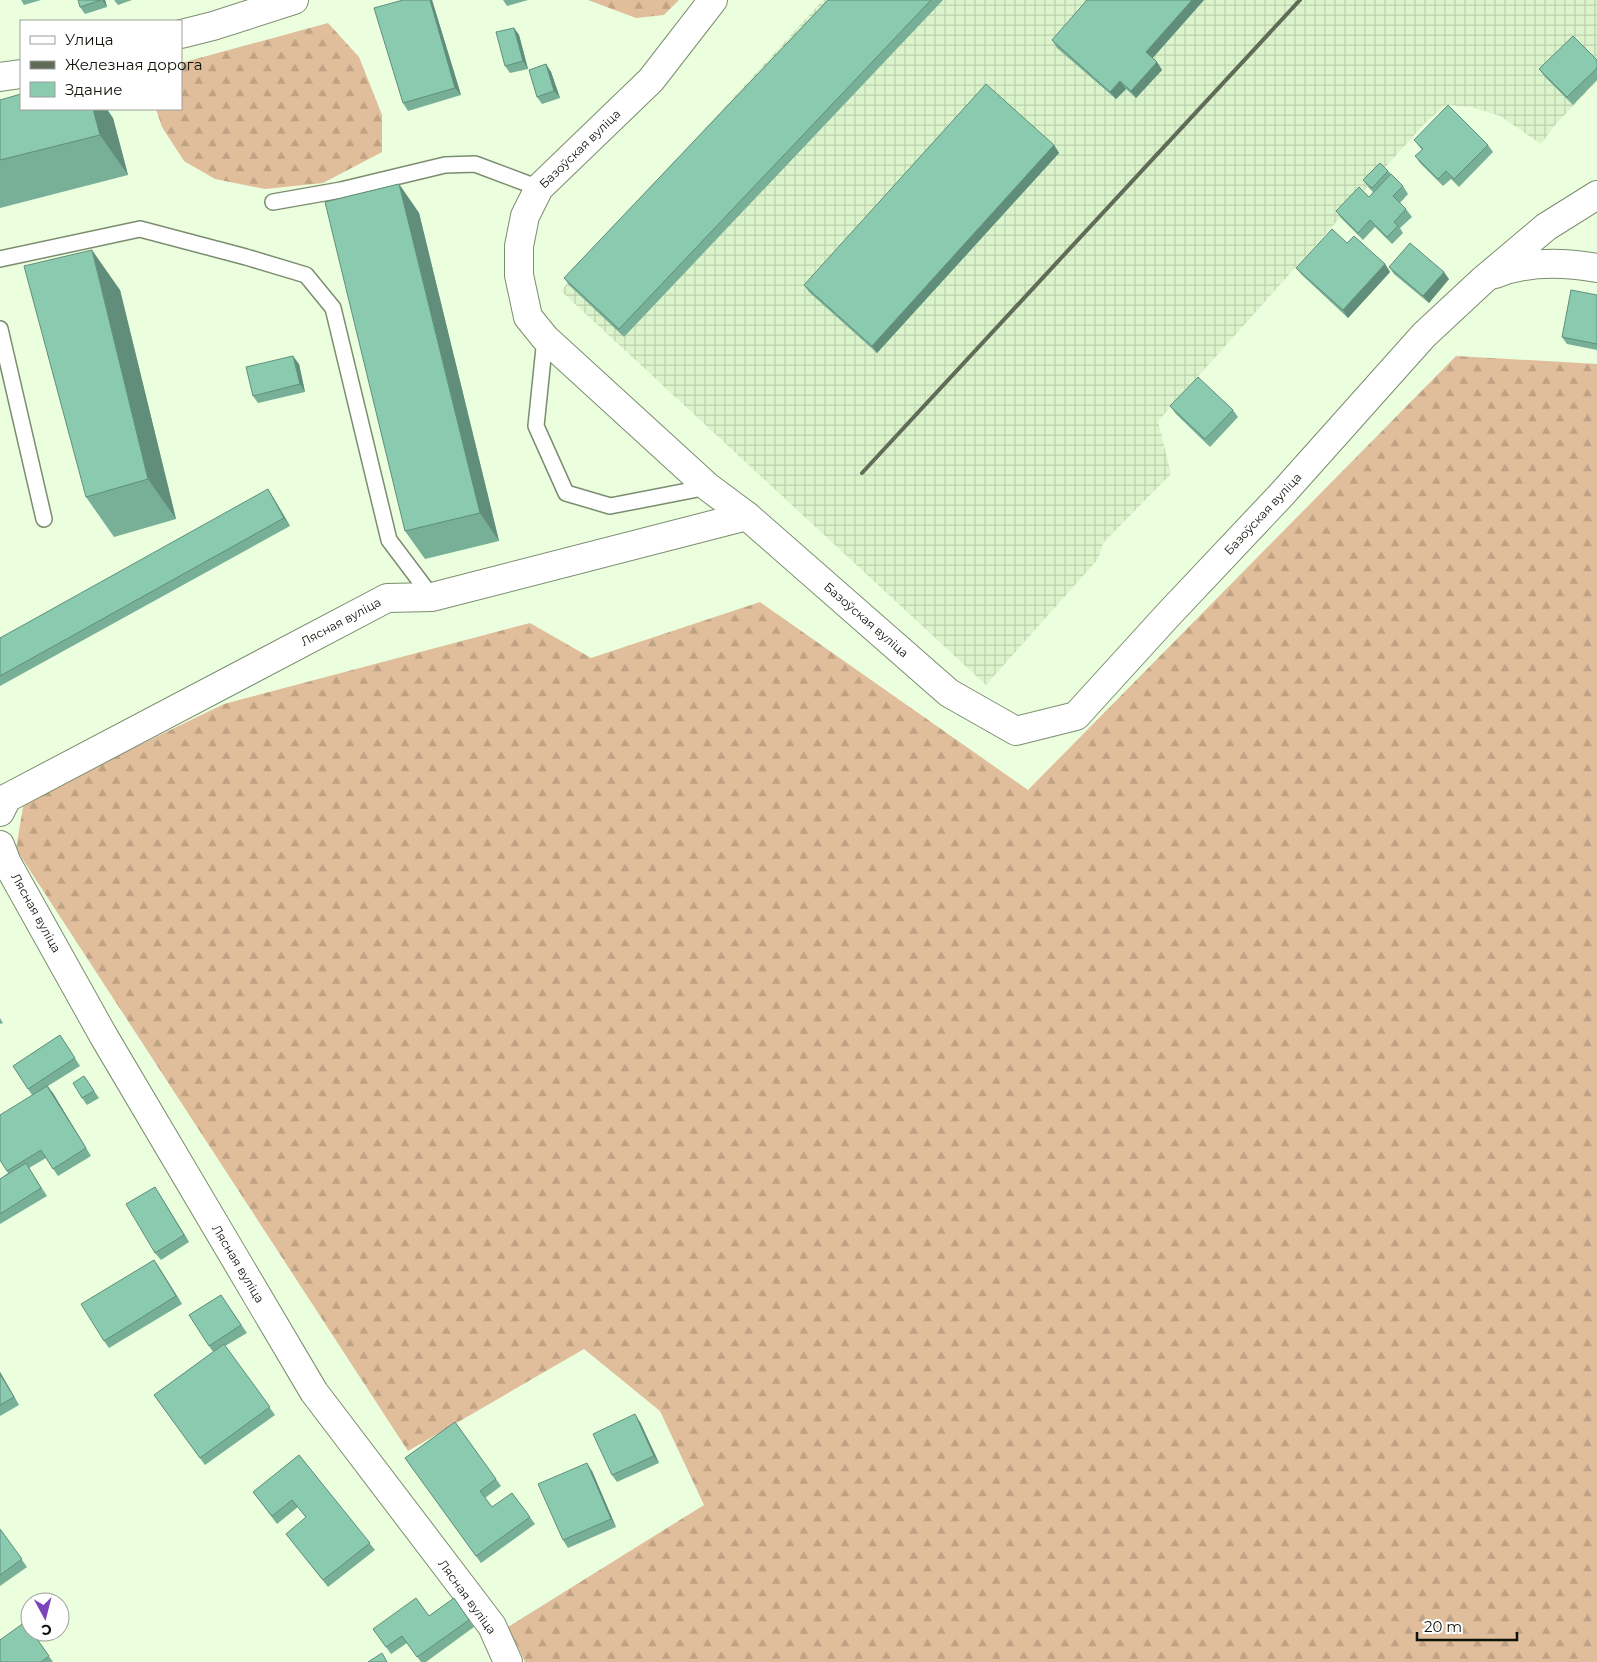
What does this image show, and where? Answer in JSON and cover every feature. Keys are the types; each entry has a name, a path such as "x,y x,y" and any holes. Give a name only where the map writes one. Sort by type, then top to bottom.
{"street":[{"path":"182,34 213,26 294,0"},
{"name":"Базоўская вуліца","path":"713,0 651,80 539,188 525,216 519,246 519,275 528,317 545,338 708,487 748,516 949,693 1016,731 1076,716 1282,494 1424,335 1482,281"},
{"path":"0,77 20,74"},
{"path":"1482,281 1546,227 1597,195"},
{"path":"1482,281 1502,271 1539,264 1575,264 1597,268"},
{"name":"Лясная вуліца","path":"0,812 8,798 386,598 432,597 748,516"},
{"name":"Лясная вуліца","path":"0,845 8,863 103,1035 314,1392 492,1626 508,1662"}],"lane":[{"path":"273,202 341,190 445,165 475,164 539,188"},
{"path":"0,259 140,229 306,275 333,308 389,540 432,597"},
{"path":"0,329 44,519"},
{"path":"545,338 536,426 566,493 610,506 708,487"}],"shaded area":[{"path":"823,0 1597,0 1597,81 1555,125 1541,144 1500,116 1472,107 1446,105 1425,123 1158,421 1171,474 1103,543 1098,559 986,685 561,291 597,246"}],"green space":[{"path":"588,0 679,0 664,15 636,18"},
{"path":"328,23 359,57 382,115 382,152 323,183 265,189 215,179 184,161 162,127 156,110 182,110 182,63"},
{"path":"1456,356 1597,364 1597,1662 525,1662 508,1627 704,1505 660,1411 584,1349 408,1451 16,849 24,801 224,704 530,623 591,658 760,602 1028,790"}],"building":[{"path":"78,0 101,0 80,7"},
{"path":"403,0 430,0 455,88 403,103 374,8"},
{"path":"828,0 931,0 619,329 564,278"},
{"path":"1087,0 1192,0 1146,52 1157,62 1131,91 1120,81 1110,92 1052,40"},
{"path":"514,28 523,61 505,66 496,32"},
{"path":"1573,36 1597,60 1597,68 1567,97 1539,69"},
{"path":"546,64 554,91 537,97 529,70"},
{"path":"986,84 1054,145 872,346 804,285"},
{"path":"20,94 20,110 93,110 100,135 0,160 0,100"},
{"path":"1448,105 1488,145 1454,179 1446,171 1438,179 1415,156 1423,149 1414,140"},
{"path":"1380,163 1388,171 1372,188 1363,180"},
{"path":"1391,174 1403,186 1393,196 1406,209 1394,222 1398,226 1387,237 1370,220 1358,233 1336,211 1359,187 1369,197"},
{"path":"399,184 480,513 405,531 325,202"},
{"path":"1332,229 1347,243 1354,236 1385,264 1343,310 1296,268"},
{"path":"1410,243 1444,272 1423,296 1389,267"},
{"path":"92,250 148,479 86,497 24,266"},
{"path":"1571,290 1597,295 1597,344 1562,337"},
{"path":"293,356 300,384 253,396 246,367"},
{"path":"1198,377 1233,410 1205,439 1170,406"},
{"path":"268,489 284,518 0,676 0,638"},
{"path":"60,1035 75,1058 28,1089 13,1066"},
{"path":"84,1076 94,1091 82,1098 73,1083"},
{"path":"47,1086 86,1148 53,1169 41,1150 7,1171 0,1160 0,1115"},
{"path":"26,1163 41,1188 0,1214 0,1179"},
{"path":"155,1187 184,1235 155,1253 126,1204"},
{"path":"154,1260 176,1296 104,1341 81,1304"},
{"path":"221,1295 241,1325 209,1346 189,1315"},
{"path":"224,1344 270,1407 200,1458 154,1395"},
{"path":"0,1374 14,1397 0,1405"},
{"path":"635,1414 654,1456 612,1475 593,1434"},
{"path":"455,1422 496,1479 480,1491 492,1507 512,1493 530,1517 476,1556 405,1458"},
{"path":"299,1455 370,1543 323,1580 286,1534 306,1517 292,1500 272,1516 253,1492"},
{"path":"587,1463 611,1519 563,1540 538,1484"},
{"path":"0,1529 22,1559 0,1575"},
{"path":"416,1598 429,1616 454,1598 469,1620 417,1657 402,1636 386,1647 373,1629"},
{"path":"20,1626 20,1642 39,1642 49,1656 41,1662 0,1662 0,1640"},
{"path":"382,1653 387,1662 368,1662"}],"railway":[{"path":"862,473 1300,0"}]}
